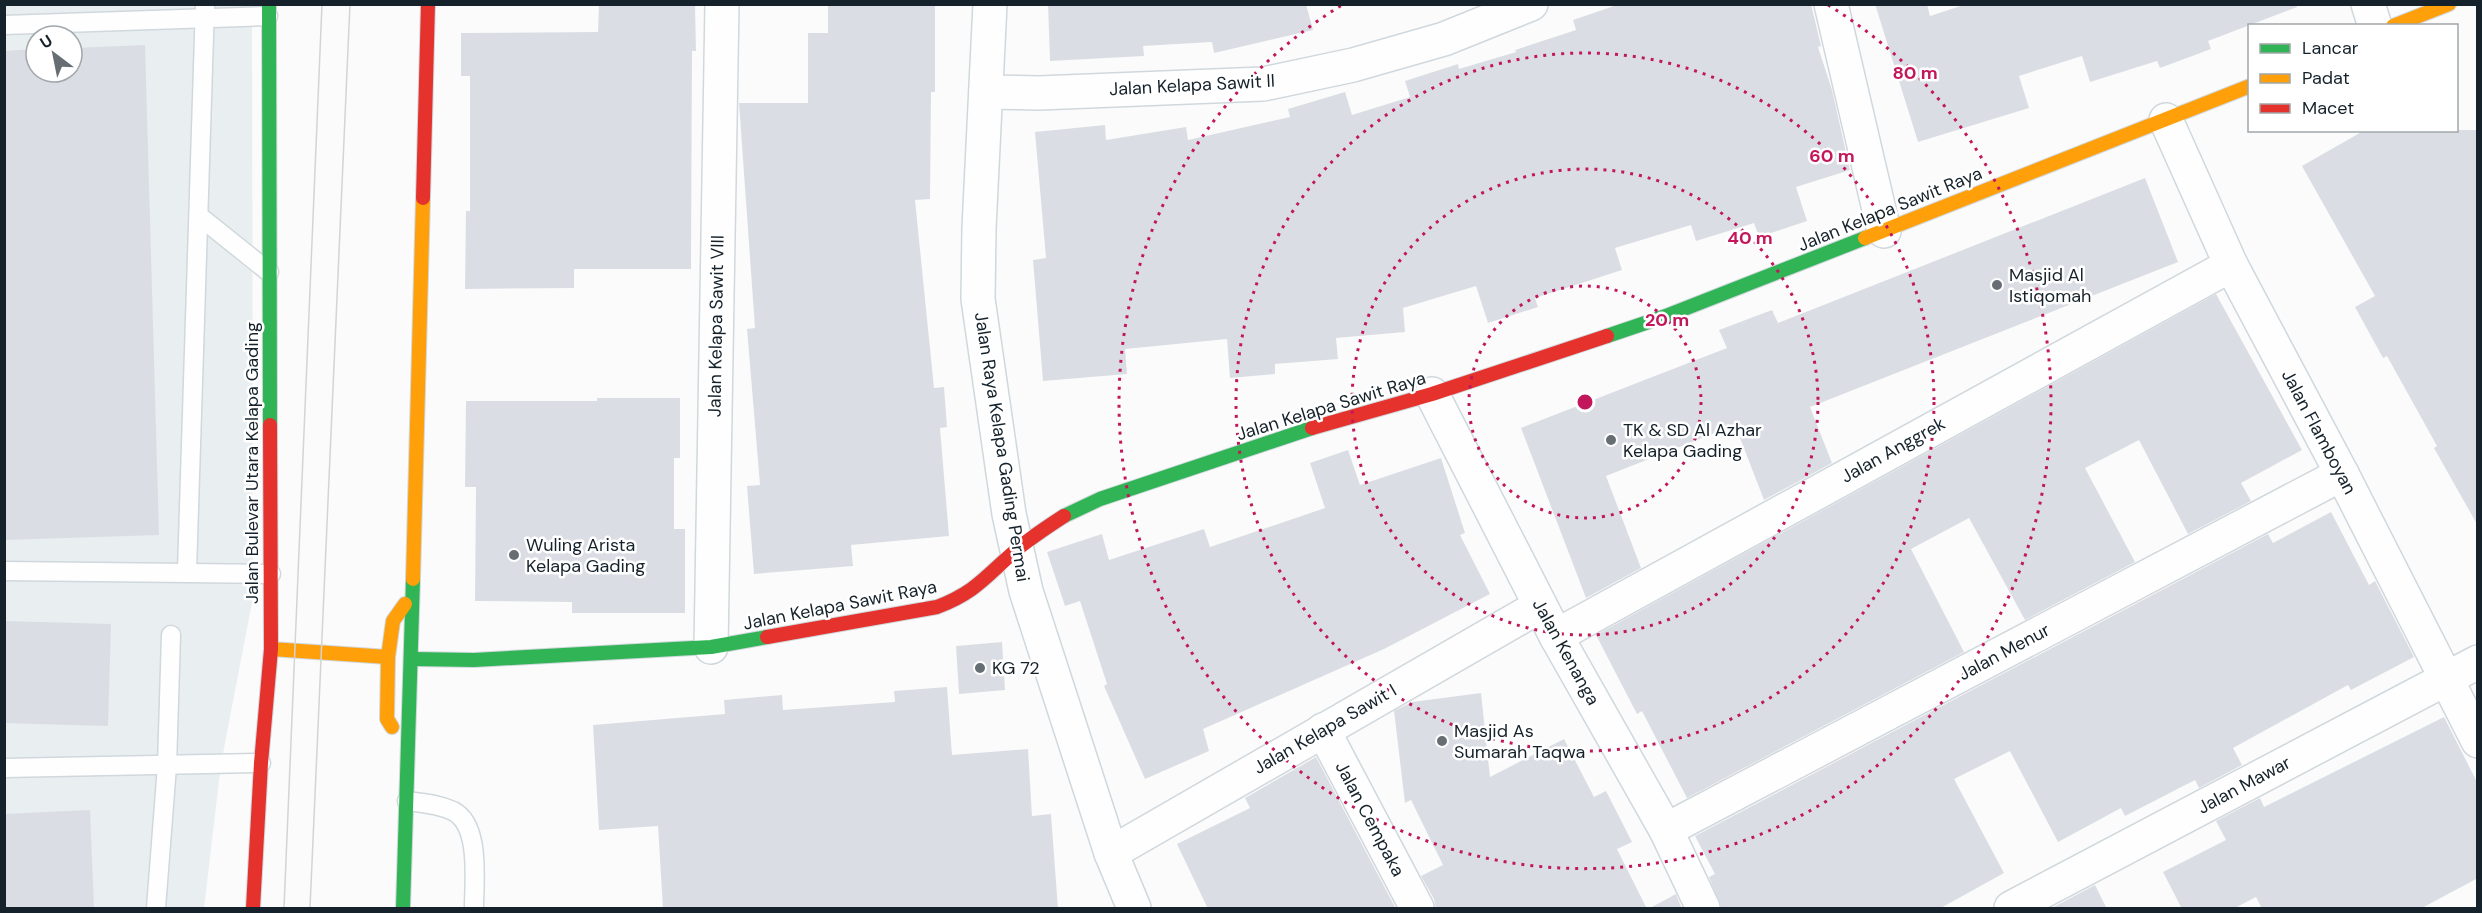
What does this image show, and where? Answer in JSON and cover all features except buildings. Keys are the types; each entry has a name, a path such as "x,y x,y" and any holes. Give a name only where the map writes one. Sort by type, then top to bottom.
{"main road":[{"path":"403,909 414,590 428,4"},
{"path":"2398,24 2449,4"},
{"name":"Jalan Bulevar Utara Kelapa Gading","path":"253,909 261,763 271,649 268,10"},
{"name":"Jalan Kelapa Sawit Raya","path":"412,659 476,660 711,647 937,607 958,599 976,588 1016,550 1066,515 1100,499 1294,433 1432,394 1666,316 2248,87"},
{"path":"407,747 387,719 388,657 393,621 414,590"},
{"path":"271,649 388,657"}],"street":[{"name":"Jalan Kelapa Sawit VIII","path":"711,647 722,4"},
{"name":"Jalan Raya Kelapa Gading Permai","path":"990,4 979,228 978,299 1016,550 1026,591 1111,853 1134,909"},
{"name":"Jalan Kelapa Sawit II","path":"986,92 1039,93 1263,84 1353,65 1444,39 1532,4"},
{"path":"1831,4 1884,231"},
{"path":"2368,4 2374,24"},
{"name":"Jalan Flamboyan","path":"2166,120 2231,265 2342,474 2444,679 2478,741"},
{"name":"Jalan Anggrek","path":"1556,636 2231,265"},
{"name":"Jalan Kenanga","path":"1432,394 1556,636 1666,830 1703,909"},
{"name":"Jalan Menur","path":"1666,830 2342,474"},
{"name":"Jalan Kelapa Sawit I","path":"1111,853 1540,606"},
{"name":"Jalan Mawar","path":"2011,909 2478,662"},
{"name":"Jalan Cempaka","path":"1323,730 1417,909"}],"lane":[{"path":"4,25 124,13 268,10"},
{"path":"187,571 205,11"},
{"path":"199,216 269,272"},
{"path":"4,571 271,573"},
{"path":"156,909 167,766 171,635"},
{"path":"4,768 261,763"},
{"path":"407,801 435,805 455,812 467,826 473,847 474,909"}],"shaded area":[{"path":"5,5 252,5 253,597 221,764 204,908 5,908"}],"tram line":[{"path":"284,908 322,4"},
{"path":"310,908 350,4"}],"traffic: fast":[{"path":"269,4 270,425"},
{"path":"1607,336 1666,316 1865,238"},
{"path":"1064,516 1100,499 1312,428"},
{"path":"403,908 413,579"},
{"path":"412,659 474,660 711,647 767,637"}],"traffic: slow":[{"path":"2398,24 2449,4"},
{"path":"1865,238 2248,87"},
{"path":"413,579 423,198"},
{"path":"392,727 387,719 388,657 393,621 405,604"},
{"path":"271,649 388,657"}],"traffic: jam":[{"path":"423,198 428,4"},
{"path":"1312,428 1432,394 1607,336"},
{"path":"253,908 261,763 271,649 270,425"},
{"path":"767,637 937,607 971,590 1021,546 1064,516"}],"place":[{"name":"Masjid Al Istiqomah","path":"1997,285"},
{"name":"TK & SD Al Azhar Kelapa Gading","path":"1611,440"},
{"name":"Wuling Arista Kelapa Gading","path":"514,555"},
{"name":"KG 72","path":"980,668"},
{"name":"Masjid As Sumarah Taqwa","path":"1442,741"}]}
